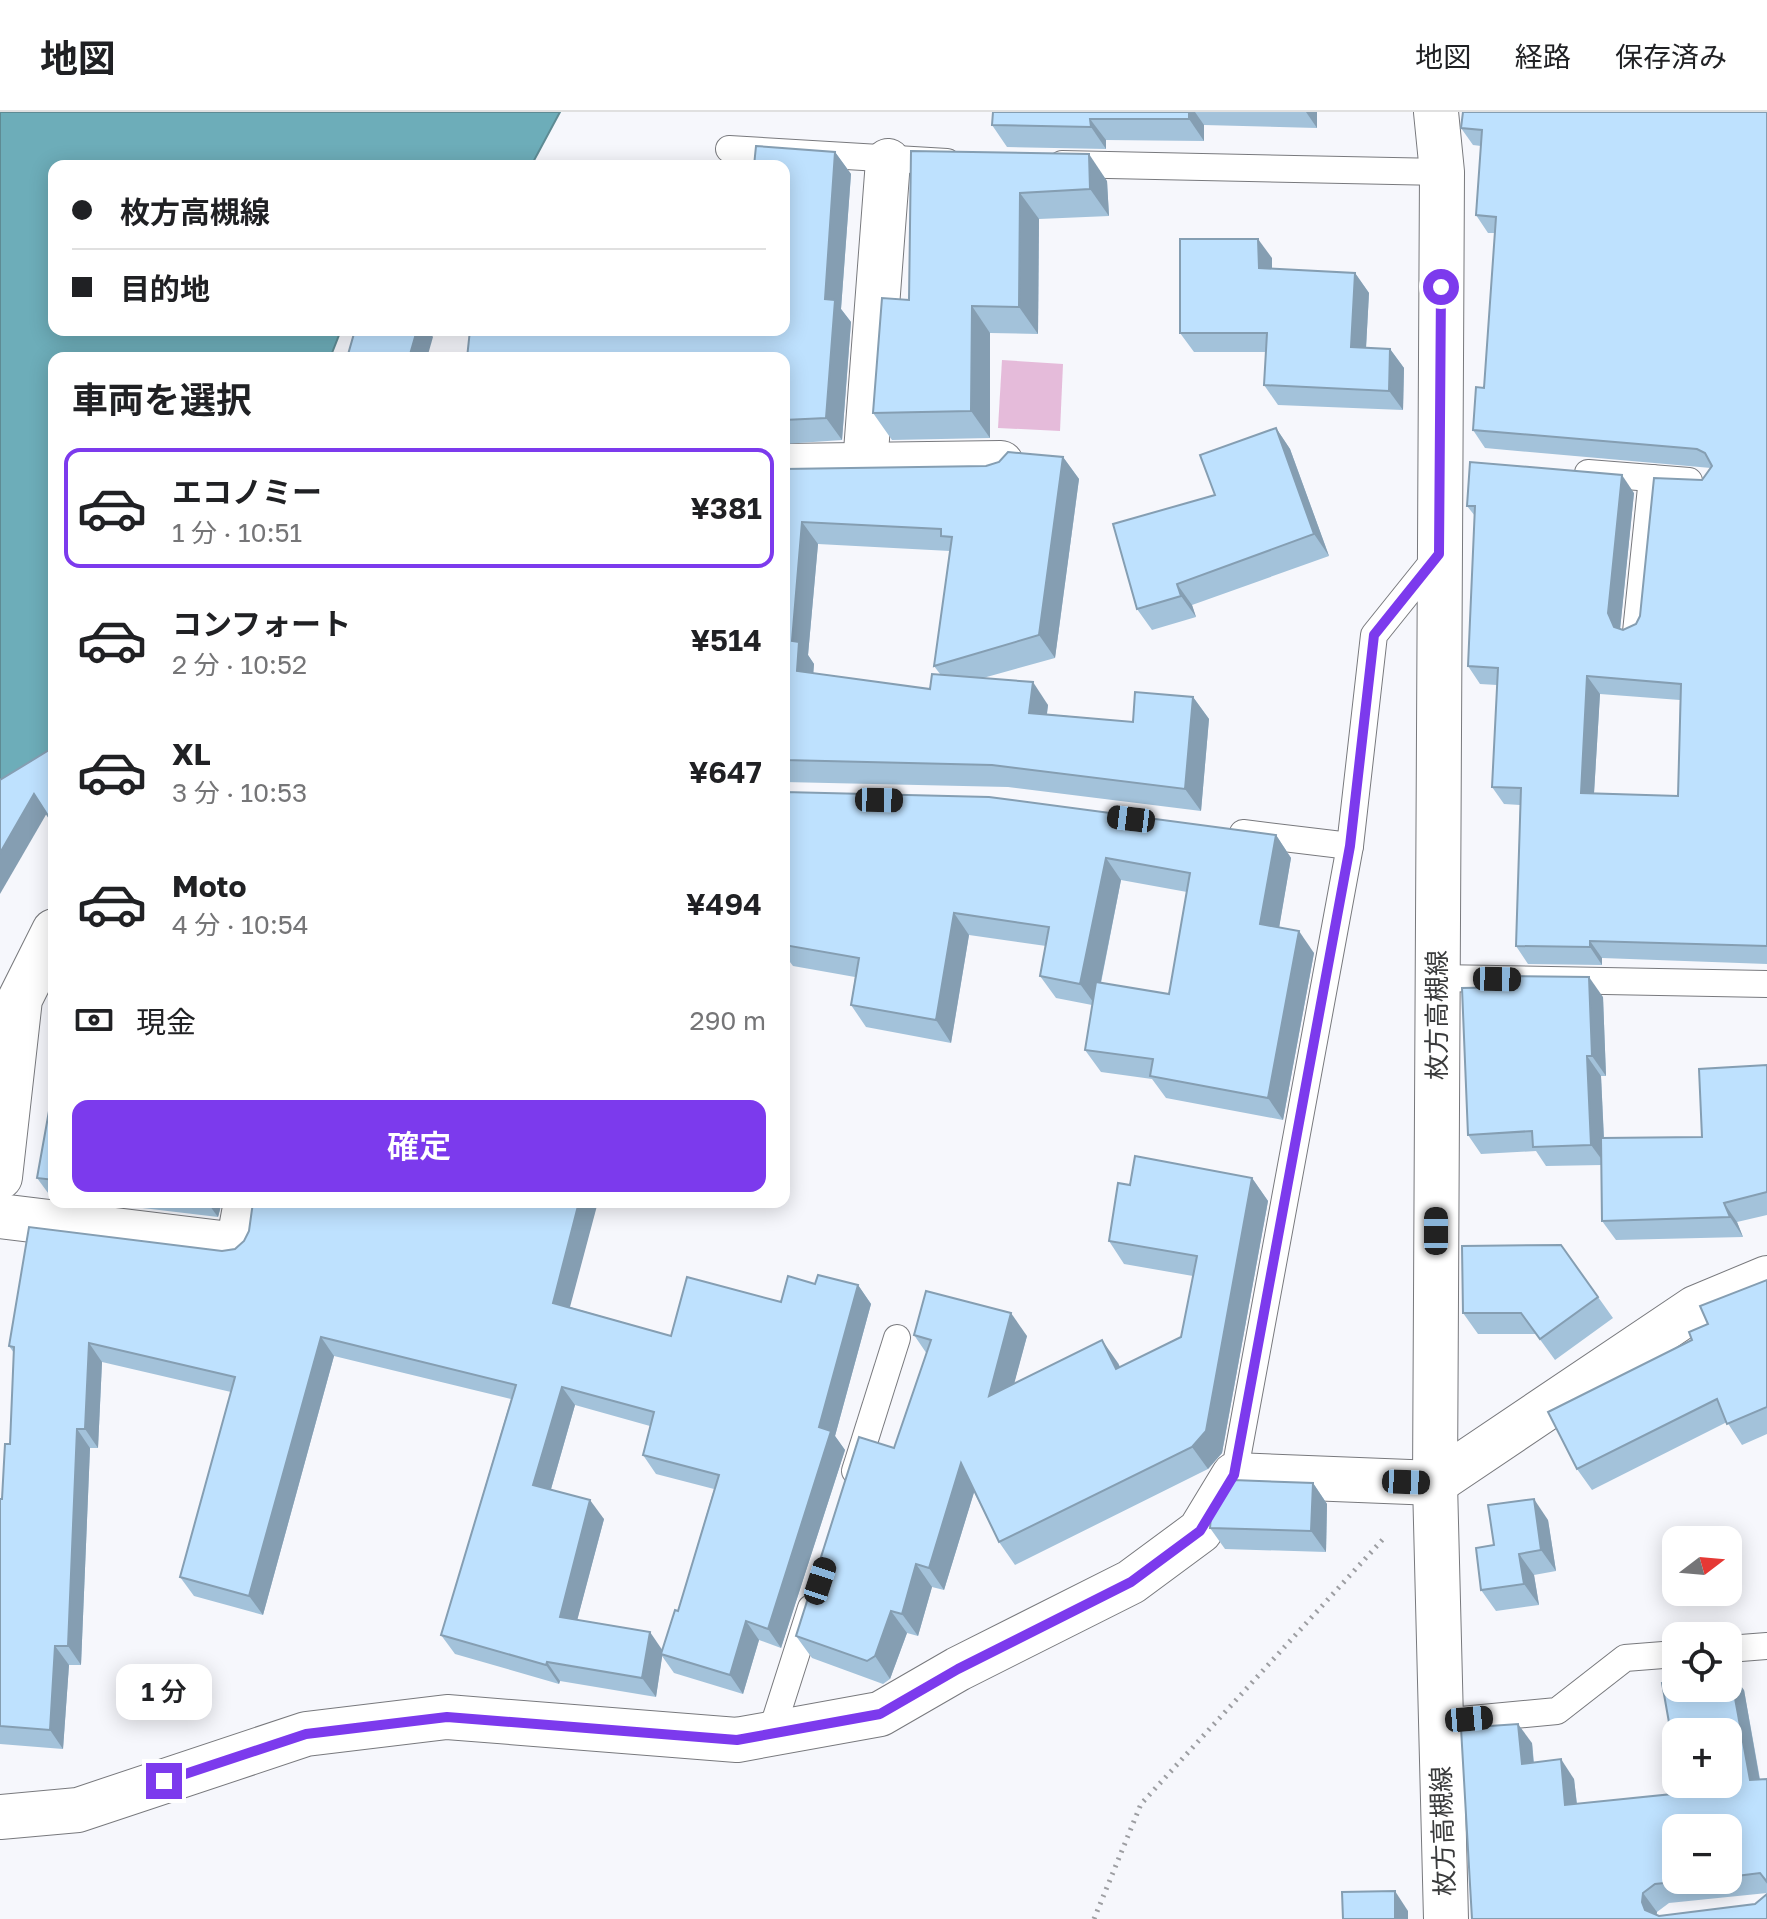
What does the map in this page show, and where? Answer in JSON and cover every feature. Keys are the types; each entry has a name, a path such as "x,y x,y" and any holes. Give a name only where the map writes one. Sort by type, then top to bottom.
{"street":[{"name":"枚方高槻線","path":"1436,112 1442,172 1455,462 1439,554 1435,1483 1446,1919"},
{"path":"865,465 888,161"},
{"path":"790,466 1001,463"},
{"path":"0,1177 20,999 48,943"},
{"path":"0,1216 238,1245 245,1208"},
{"path":"0,1817 78,1810 306,1734 447,1717 737,1740 880,1714 958,1669 1131,1582 1200,1531 1234,1475 1435,1483 1695,1308 1767,1278"}],"lane":[{"path":"729,149 888,161 967,163"},
{"path":"1030,164 1442,172"},
{"path":"1561,471 1708,483"},
{"path":"1636,632 1652,478"},
{"path":"1234,1475 1350,846 1374,635 1439,554"},
{"path":"1225,830 1350,846"},
{"path":"1438,978 1767,984"},
{"path":"849,1490 897,1338"},
{"path":"771,1733 820,1581"},
{"path":"1742,1648 1767,1646"},
{"path":"1440,1722 1557,1711 1625,1658 1662,1655"}],"path":[{"path":"1094,1919 1141,1804 1435,1483"}],"shaded area":[{"path":"1002,360 1063,364 1060,431 998,428"}],"water":[{"path":"0,112 560,112 534,160 48,160 48,336 339,336 332,352 48,352 48,759 0,786"}],"building":[{"path":"993,112 1189,112 1189,119 1090,119 1091,127 992,125"},
{"path":"1463,112 1767,112 1767,946 1590,941 1590,947 1516,946 1521,788 1492,787 1498,668 1468,666 1475,506 1467,506 1470,462 1622,475 1608,613 1614,627 1623,630 1636,624 1640,616 1654,478 1702,480 1712,466 1705,453 1697,449 1473,430 1476,387 1484,388 1496,217 1476,215 1482,130 1461,128","holes":["1587,676 1681,684 1678,796 1581,793"]},
{"path":"756,146 835,152 825,299 835,300 826,418 790,420 790,352 468,352 469,336 790,336 790,160 755,160"},
{"path":"911,151 1089,154 1090,189 1020,193 1019,307 972,306 971,411 873,413 882,298 909,300"},
{"path":"1180,239 1258,239 1259,268 1355,273 1351,347 1390,349 1389,391 1264,385 1267,333 1180,333"},
{"path":"353,336 415,336 411,352 349,352"},
{"path":"1276,428 1314,534 1177,584 1181,596 1137,609 1113,524 1215,495 1200,455"},
{"path":"1008,452 1063,457 1039,635 934,666 952,537 941,536 941,529 802,522 792,641 799,642 797,671 930,689 932,674 1033,682 1029,713 1133,722 1135,692 1193,697 1185,789 992,765 790,760 790,469 986,466 999,462"},
{"path":"48,751 48,816 34,794 0,853 0,780"},
{"path":"790,792 989,797 1276,835 1260,924 1299,931 1268,1098 1150,1076 1153,1059 1085,1050 1096,982 1169,994 1190,873 1106,858 1080,984 1040,976 1049,927 954,913 936,1020 851,1005 859,958 790,946"},
{"path":"1513,976 1589,977 1592,1056 1587,1056 1591,1145 1533,1147 1532,1131 1468,1135 1462,988 1513,987"},
{"path":"1767,1065 1767,1192 1724,1203 1730,1217 1602,1221 1601,1138 1702,1137 1699,1069"},
{"path":"48,1117 48,1179 37,1178"},
{"path":"1135,1156 1252,1178 1206,1431 1192,1447 999,1542 961,1463 929,1568 916,1564 902,1614 891,1611 875,1656 867,1661 796,1636 859,1437 894,1448 931,1340 914,1335 926,1291 1011,1313 989,1396 1102,1340 1116,1369 1181,1337 1197,1256 1109,1241 1118,1183 1130,1185"},
{"path":"252,1208 577,1208 553,1303 671,1336 687,1277 781,1302 788,1276 815,1284 818,1275 858,1285 819,1427 831,1431 768,1629 746,1621 730,1675 661,1654 675,1610 678,1611 719,1475 643,1455 654,1412 562,1387 533,1485 590,1500 560,1617 650,1632 642,1678 547,1662 546,1665 441,1635 516,1385 321,1337 249,1596 180,1577 235,1377 89,1343 85,1429 77,1429 68,1646 55,1646 50,1730 0,1726 0,1499 5,1444 10,1444 14,1347 9,1346 29,1227 222,1251 235,1249 249,1231"},
{"path":"1561,1245 1598,1297 1540,1339 1521,1313 1463,1313 1462,1246"},
{"path":"1767,1280 1767,1407 1727,1424 1717,1399 1577,1469 1548,1412 1692,1340 1689,1332 1708,1324 1700,1306"},
{"path":"1233,1480 1313,1483 1311,1531 1210,1528 1211,1516"},
{"path":"1534,1499 1541,1550 1519,1554 1524,1584 1481,1590 1476,1548 1494,1545 1488,1505"},
{"path":"1665,1702 1736,1702 1739,1718 1668,1718"},
{"path":"1518,1724 1522,1764 1561,1759 1565,1805 1662,1795 1662,1798 1742,1798 1742,1736 1750,1780 1767,1779 1767,1882 1760,1873 1742,1875 1742,1814 1662,1814 1662,1883 1655,1884 1643,1893 1642,1902 1645,1910 1659,1916 1755,1904 1767,1894 1767,1919 1472,1919 1461,1728"},
{"path":"1395,1891 1395,1919 1343,1919 1342,1892"}],"route":[{"path":"164,1781 306,1734 447,1717 737,1740 880,1714 958,1669 1131,1582 1200,1531 1234,1475 1350,846 1374,635 1439,554 1441,287"}]}
